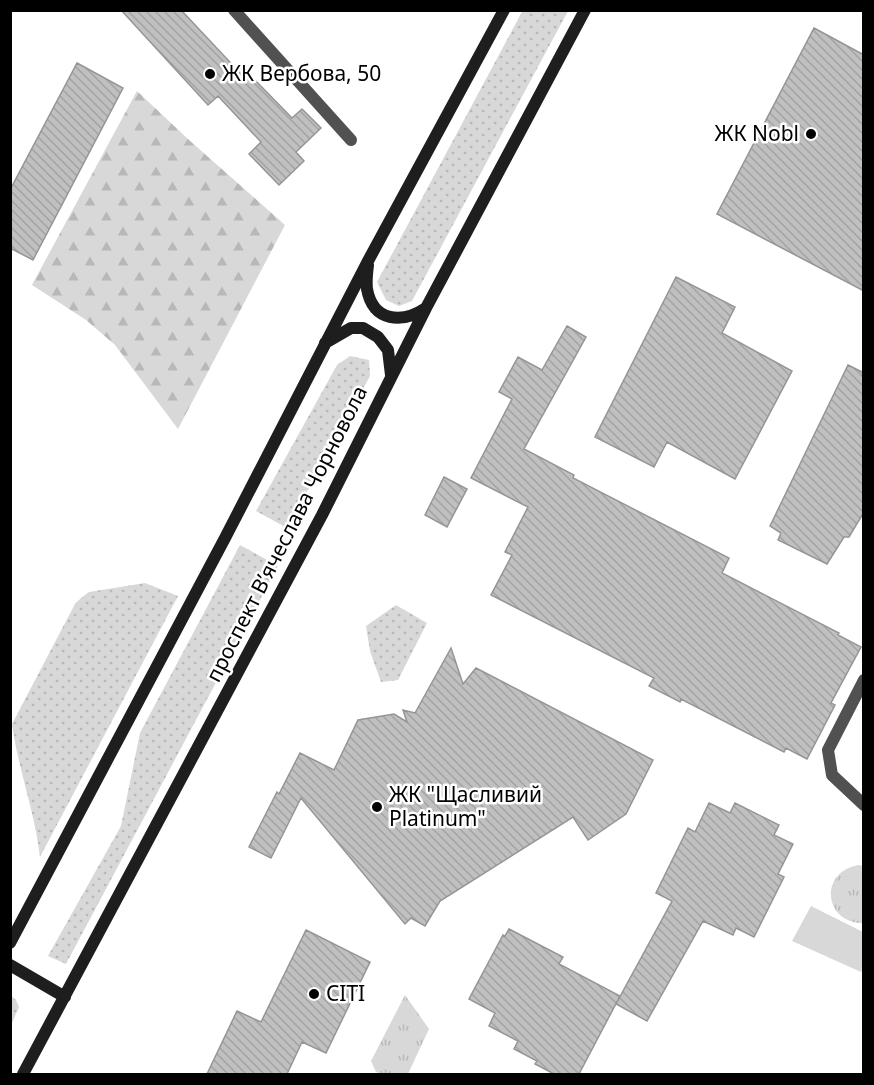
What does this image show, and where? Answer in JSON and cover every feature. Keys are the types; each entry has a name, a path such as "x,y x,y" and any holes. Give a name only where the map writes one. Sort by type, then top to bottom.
{"main road":[{"path":"10,943 225,538 368,261 504,10"},
{"name":"проспект Вʼячеслава Чорновола","path":"23,1074 322,515 391,375 585,10"},
{"path":"368,261 369,297 383,314 393,318 402,318 426,308"},
{"path":"325,343 351,328 363,328 378,337 388,350 391,375"},
{"path":"10,965 65,997"}],"street":[{"path":"234,10 351,140"},
{"path":"864,680 828,750 832,776 864,805"}],"green space":[{"path":"523,10 568,11 412,301 399,306 386,300 377,282"},
{"path":"137,91 285,225 178,429 115,345 86,320 32,285"},
{"path":"350,356 369,360 370,376 287,528 256,511 337,365"},
{"path":"240,545 278,566 66,964 48,956 121,826 140,733"},
{"path":"145,583 178,596 40,857 12,724 75,604 89,592"},
{"path":"396,605 427,623 398,680 381,682 370,651 366,626"},
{"path":"863,866 863,923 850,921 840,915 831,896 832,886 837,877 846,869"},
{"path":"811,906 863,932 861,972 792,941"},
{"path":"405,995 429,1029 408,1074 376,1072 371,1061"},
{"path":"11,996 19,1007 11,1025"}],"building":[{"path":"121,10 181,10 242,75 246,71 292,118 302,109 321,128 296,152 304,161 279,185 249,154 261,142 218,96 208,105"},
{"name":"ЖК Nobl","path":"814,28 864,55 864,291 717,214"},
{"path":"77,63 123,88 33,260 10,248 10,190"},
{"path":"676,277 735,307 722,333 792,371 735,479 667,442 654,467 595,437"},
{"path":"567,326 586,337 524,449 574,475 573,478 729,558 722,573 839,633 838,635 861,647 831,703 835,705 807,759 786,748 784,752 681,699 680,702 649,686 654,678 491,595 512,555 505,552 528,507 471,478 512,399 499,392 518,357 542,370"},
{"path":"848,365 864,373 864,512 849,537 844,537 827,564 778,540 781,533 770,526"},
{"path":"444,477 467,489 447,527 425,515"},
{"path":"451,648 463,684 476,668 653,760 626,814 588,840 573,817 440,901 425,926 411,918 405,924 301,798 271,858 249,847 300,753 334,770 358,720 394,714 407,722 403,710 415,713"},
{"path":"709,803 730,813 735,803 779,825 774,835 793,844 778,874 784,877 754,937 736,928 733,935 703,921 647,1021 616,1004 672,901 656,893 688,828 695,832"},
{"path":"509,929 563,957 559,964 620,996 579,1074 554,1074 535,1064 537,1061 514,1049 518,1041 489,1026 495,1013 469,999 503,935 505,936"},
{"name":"CITI","path":"306,930 370,962 326,1053 302,1042 287,1074 207,1074 237,1011 261,1022"}],"place":[{"name":"ЖК Вербова, 50","path":"210,74"},
{"name":"ЖК Nobl","path":"811,134"},
{"name":"ЖК \"Щасливий Platinum\"","path":"377,807"},
{"name":"CITI","path":"314,994"}]}
